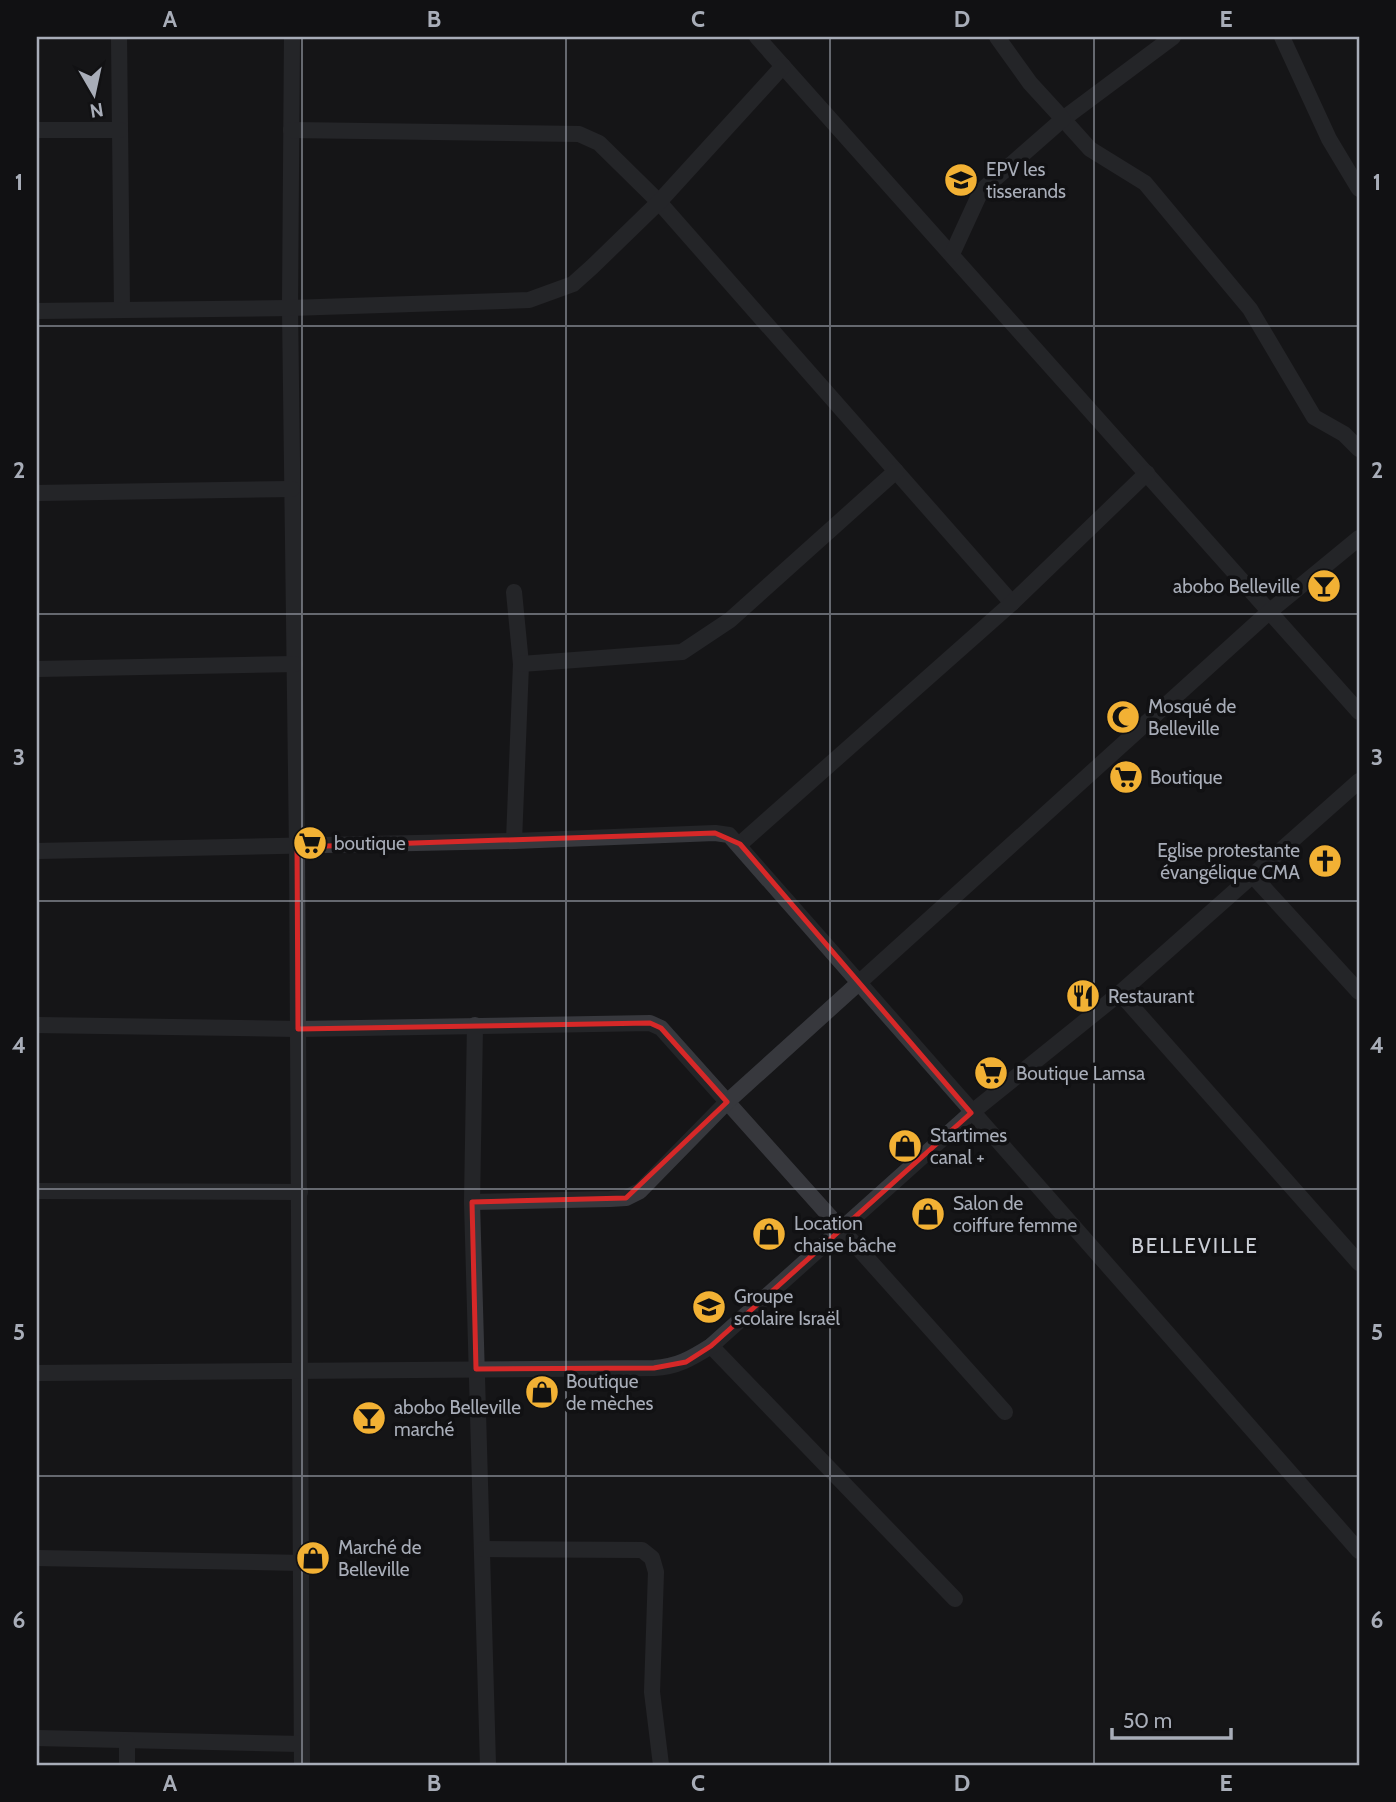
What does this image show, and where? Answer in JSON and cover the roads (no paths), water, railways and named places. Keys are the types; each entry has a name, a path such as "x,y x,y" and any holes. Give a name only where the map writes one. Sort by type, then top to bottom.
{"street":[{"path":"119,37 122,309"},
{"path":"292,37 290,308 300,1192 298,1370 303,1563 302,1765"},
{"path":"757,37 1359,712"},
{"path":"998,37 1030,83 1090,149 1145,183 1250,309 1314,417 1344,434 1359,449"},
{"path":"952,254 981,191 1063,119 1174,37"},
{"path":"1282,37 1329,139 1359,189"},
{"path":"37,311 290,308 529,300 573,284 659,202 783,66"},
{"path":"37,130 120,130"},
{"path":"291,130 579,134 599,143 659,202 1012,603"},
{"path":"520,664 681,652 730,620 896,471"},
{"path":"740,844 1012,603 1147,473"},
{"path":"37,493 292,489"},
{"path":"472,1202 626,1198 640,1191 727,1102 1270,611 1359,538"},
{"path":"514,592 520,664 514,841"},
{"path":"37,668 295,664"},
{"path":"37,1373 670,1368 711,1346 971,1113 1120,993 1254,877 1359,781"},
{"path":"37,851 297,847 715,833 729,835 740,844 971,1113 1359,1551"},
{"path":"1254,877 1359,992"},
{"path":"1120,993 1359,1262"},
{"path":"37,1025 298,1029 650,1023 661,1028 1005,1412"},
{"path":"475,1025 472,1202 488,1765"},
{"path":"37,1191 300,1192"},
{"path":"711,1346 955,1599"},
{"path":"483,1549 642,1550 652,1558 656,1572 652,1692 660,1765"},
{"path":"37,1559 303,1563"},
{"path":"37,1738 302,1744"},
{"path":"127,1742 127,1765"}],"place":[{"name":"EPV les tisserands","path":"961,180"},
{"name":"abobo Belleville","path":"1324,586"},
{"name":"Mosqué de Belleville","path":"1123,717"},
{"name":"Boutique","path":"1126,777"},
{"name":"boutique","path":"310,843"},
{"name":"Eglise protestante évangélique CMA","path":"1325,861"},
{"name":"Restaurant","path":"1083,996"},
{"name":"Boutique Lamsa","path":"991,1073"},
{"name":"Startimes canal +","path":"905,1146"},
{"name":"Salon de coiffure femme","path":"928,1214"},
{"name":"Location chaise bâche","path":"769,1234"},
{"name":"Groupe scolaire Israël","path":"709,1307"},
{"name":"Boutique de mèches","path":"542,1392"},
{"name":"abobo Belleville marché","path":"369,1418"},
{"name":"Marché de Belleville","path":"313,1558"}],"district":[{"name":"BELLEVILLE","path":"1195,1245"}]}
